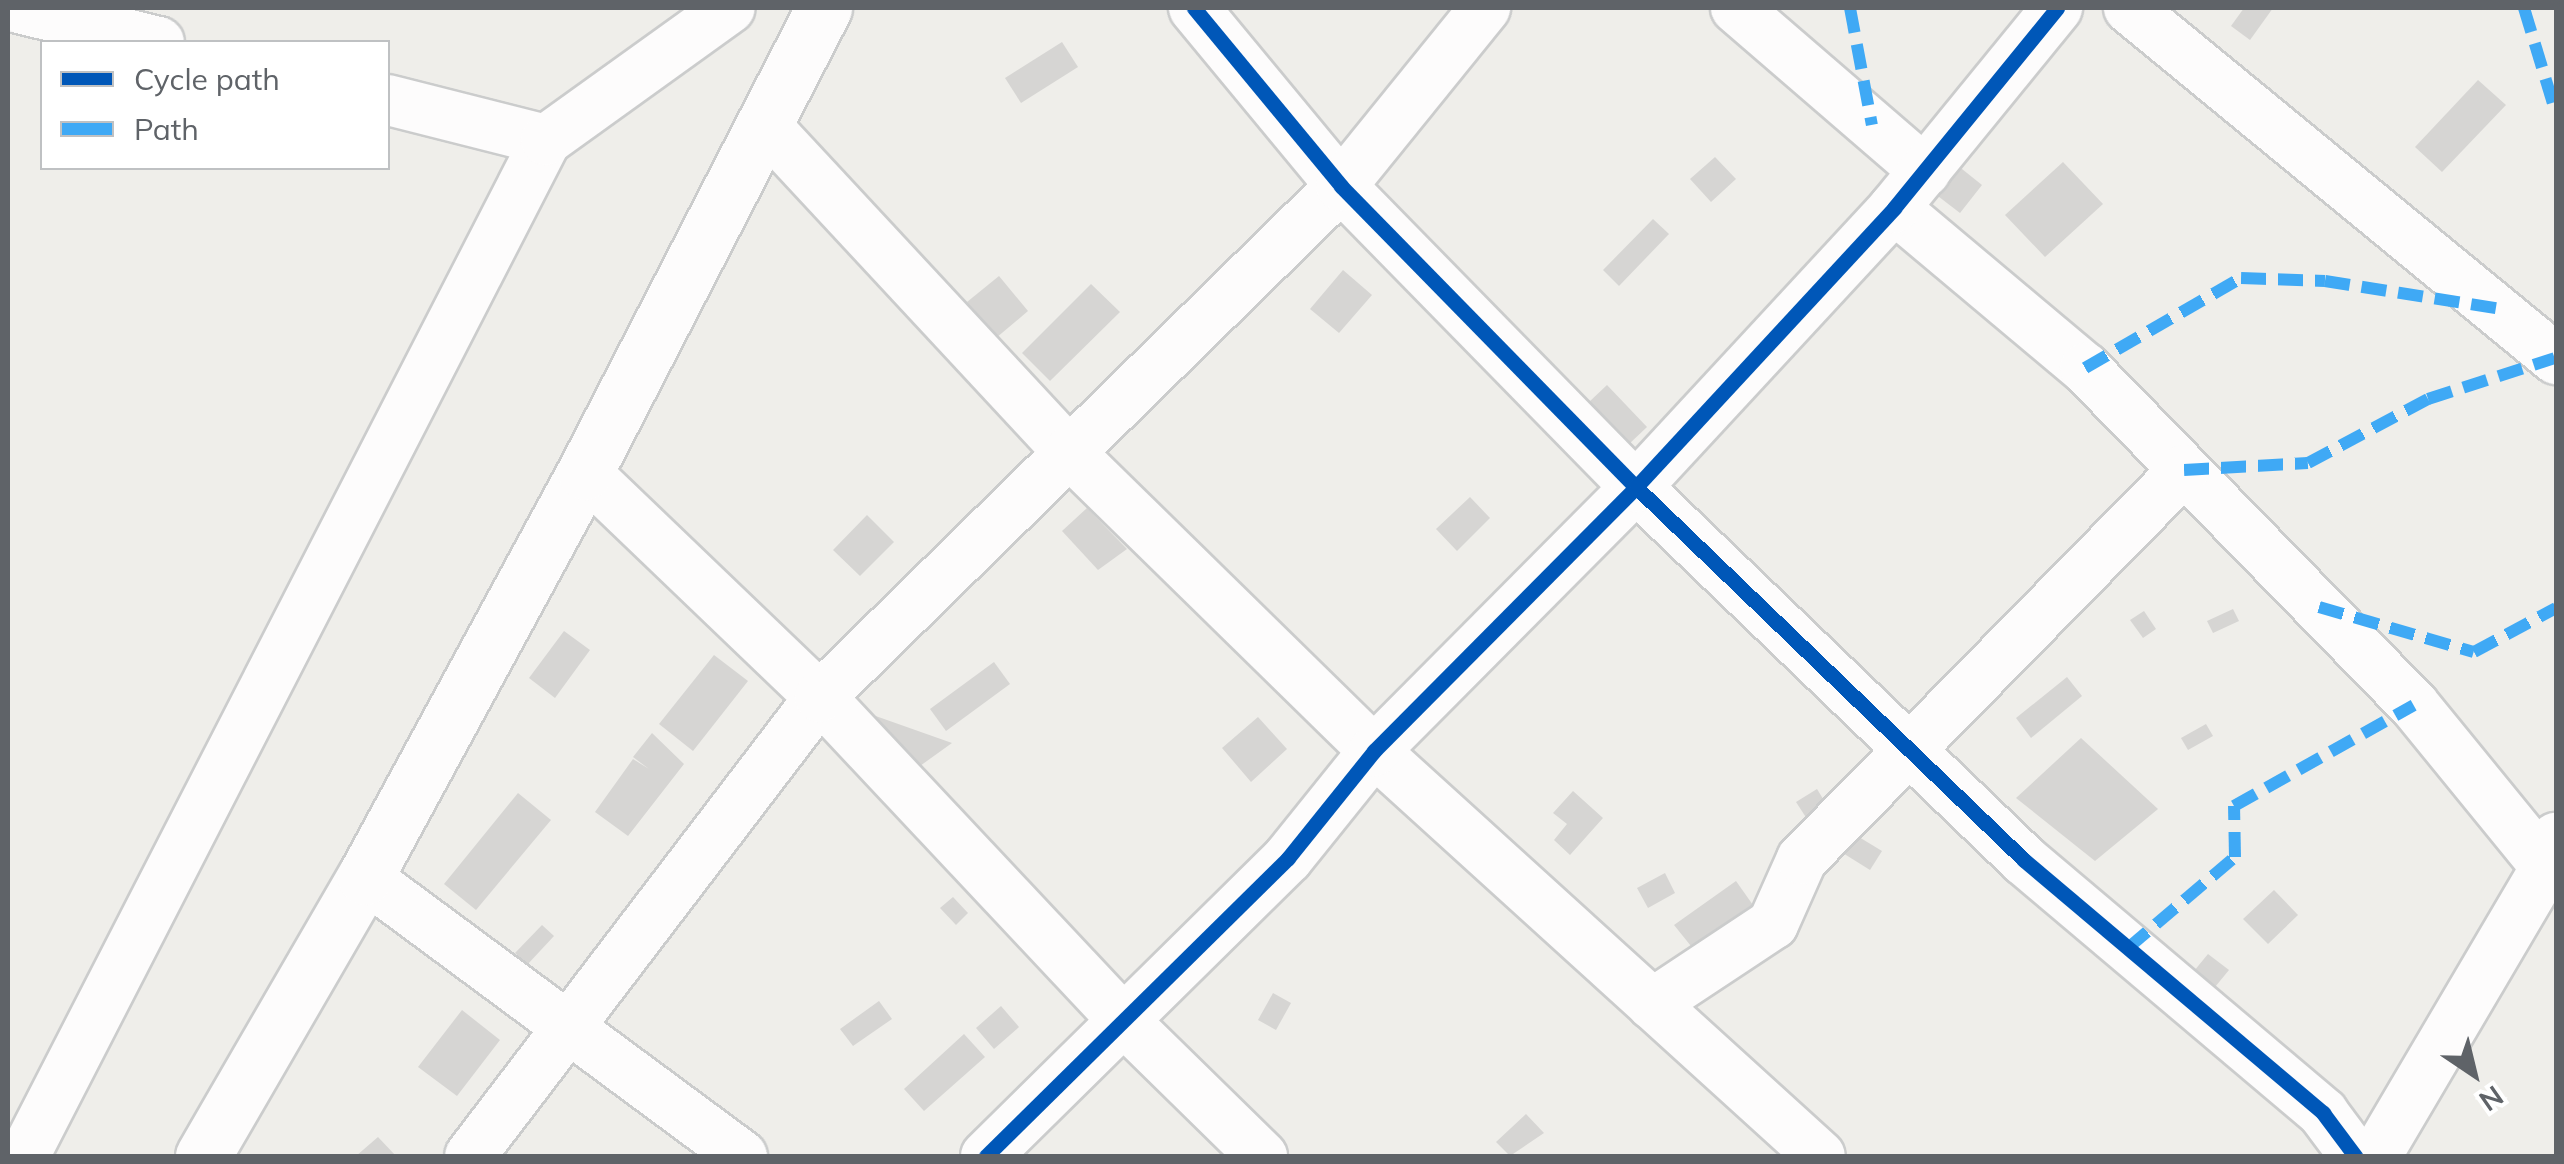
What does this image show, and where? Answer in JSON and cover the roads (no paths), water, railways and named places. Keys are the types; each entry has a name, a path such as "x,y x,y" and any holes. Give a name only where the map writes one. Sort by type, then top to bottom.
{"street":[{"path":"19,8 151,40"},
{"path":"24,1156 546,140 730,8"},
{"path":"202,1156 365,877 585,472 824,8"},
{"path":"1194,8 1340,186 1636,487 1912,746 2024,860 2323,1113 2355,1156"},
{"path":"470,1156 820,697 1340,186 1484,8"},
{"path":"1736,8 1925,170"},
{"path":"986,1156 1288,858 1374,752 1636,487 1894,208 2057,8"},
{"path":"2129,8 2556,359"},
{"path":"390,101 546,140"},
{"path":"764,124 1070,452 1374,752 1820,1156"},
{"path":"1894,208 2085,368 2414,706 2551,853 2376,1156"},
{"path":"1652,1004 1774,924 1802,859 2184,470"},
{"path":"585,472 820,697 1124,1022 1262,1156"},
{"path":"365,877 742,1156"}]}
